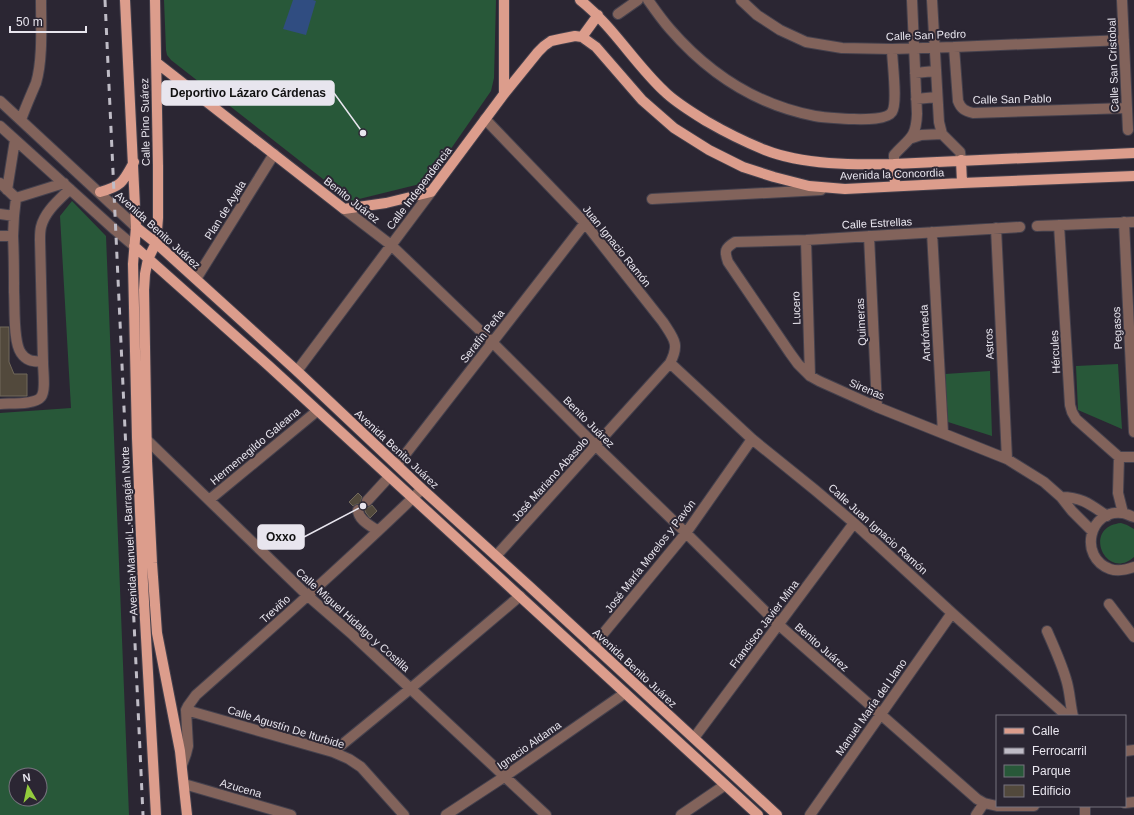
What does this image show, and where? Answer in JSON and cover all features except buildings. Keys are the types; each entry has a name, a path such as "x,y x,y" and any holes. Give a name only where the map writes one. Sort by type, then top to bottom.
{"main road":[{"name":"Calle Pino Suárez","path":"125,0 134,162 136,227 134,246"},
{"name":"Calle Pino Suárez","path":"155,0 158,186 156,243"},
{"path":"504,0 504,94"},
{"name":"Avenida la Concordia","path":"580,0 598,15 636,62 664,92 691,112 726,133 766,151 792,158 861,165 1134,153"},
{"path":"582,37 598,15"},
{"name":"Calle Independencia","path":"431,192 504,94 544,46 551,41 576,36 582,37"},
{"name":"Avenida la Concordia","path":"582,37 596,47 642,100 674,128 709,150 743,167 809,186 845,189 1134,176"},
{"name":"Benito Juárez","path":"157,63 344,209"},
{"path":"961,160 962,183"},
{"path":"100,192 120,184 134,162"},
{"path":"894,164 895,186"},
{"path":"344,209 386,203 431,192"},
{"name":"Avenida Benito Juárez","path":"136,227 156,243 297,371 422,489 777,815"},
{"name":"Avenida Manuel L. Barragán Norte","path":"156,243 148,259 144,290 147,440 152,563 158,633 182,764 186,815"},
{"path":"134,246 520,596 758,815"},
{"name":"Avenida Manuel L. Barragán Norte","path":"134,246 135,354 143,584 156,815"}],"street":[{"path":"21,120 36,82 38,71 41,0"},
{"path":"618,14 638,0"},
{"path":"648,0 680,40 696,56 720,75 742,90 775,105 816,116 854,119 881,118 889,115 895,101 892,48"},
{"name":"Calle San Pedro","path":"741,0 757,15 780,30 806,42 842,48 954,47 1124,40"},
{"path":"912,0 917,123 912,138"},
{"path":"932,0 939,122 942,134 960,152 961,160"},
{"name":"Calle San Cristobal","path":"1122,0 1128,130"},
{"name":"Calle San Pablo","path":"954,47 958,101 960,106 966,112 1127,108"},
{"path":"915,73 935,71"},
{"path":"916,99 937,97"},
{"name":"Avenida Benito Juárez","path":"0,102 100,192 136,227"},
{"name":"Juan Ignacio Ramón","path":"485,119 585,223 658,316 676,345 675,354 670,363"},
{"path":"0,126 134,246"},
{"path":"894,164 894,155 912,138 921,135 942,134"},
{"path":"15,140 4,187 16,198"},
{"name":"Plan de Ayala","path":"196,280 274,154"},
{"path":"16,198 67,186"},
{"path":"0,404 32,402 41,397 43,386 43,362 41,228 50,209 67,186"},
{"path":"652,199 845,189"},
{"name":"Calle Independencia","path":"297,371 431,192"},
{"path":"16,198 13,236 16,340 19,349 28,360 43,362"},
{"name":"Benito Juárez","path":"344,209 392,244 779,625 977,799 984,803 996,806"},
{"path":"0,214 14,216"},
{"path":"1036,226 1129,222"},
{"name":"Pegasos","path":"1129,222 1134,432"},
{"name":"Serafín Peña","path":"397,465 585,223"},
{"name":"Hércules","path":"1059,225 1070,405 1076,419 1119,457"},
{"name":"Calle Estrellas","path":"735,242 806,240 1020,227"},
{"name":"Astros","path":"996,228 1007,459"},
{"name":"Andrómeda","path":"932,232 943,433"},
{"path":"0,236 13,236"},
{"name":"Quimeras","path":"869,236 877,406"},
{"name":"Lucero","path":"806,240 810,376"},
{"name":"Sirenas","path":"735,242 729,245 726,250 728,262 790,353 810,376 877,406 1007,459 1044,482 1061,497 1072,511 1092,531"},
{"name":"Calle Juan Ignacio Ramón","path":"670,363 752,439 854,523 1066,715"},
{"name":"José Mariano Abasolo","path":"496,556 670,363"},
{"name":"Hermenegildo Galeana","path":"209,500 317,411"},
{"name":"José María Morelos y Pavón","path":"593,646 686,533 752,439"},
{"name":"Calle Miguel Hidalgo y Costilla","path":"147,440 308,596 353,635 546,815"},
{"path":"1123,513 1118,493 1119,457 1134,457"},
{"path":"367,501 389,477"},
{"name":"Treviño","path":"186,710 196,695 308,596 378,532 422,489"},
{"path":"1061,497 1075,498 1087,502 1107,516"},
{"path":"358,510 358,515 362,520 378,532"},
{"path":"1132,571 1115,571 1103,566 1094,557 1090,544 1092,531 1098,522 1107,516 1115,513 1123,513 1134,517"},
{"name":"Francisco Javier Mina","path":"694,738 854,523"},
{"path":"333,752 520,596"},
{"path":"1109,604 1134,637"},
{"name":"Manuel María del Llano","path":"810,815 952,613"},
{"path":"1047,631 1059,658 1066,679 1073,715"},
{"name":"Ignacio Aldama","path":"446,815 504,777 625,692"},
{"path":"182,764 188,746 186,710"},
{"name":"Calle Agustín De Iturbide","path":"186,710 333,752 349,759 361,767 404,815"},
{"name":"Azucena","path":"184,784 291,815"},
{"path":"681,815 725,785"},
{"path":"976,815 984,803"}],"green space":[{"path":"164,0 496,0 494,78 491,91 430,179 424,183 351,201 171,60 167,55 166,50"},
{"path":"72,201 106,236 129,815 0,815 0,413 71,408 60,216"},
{"path":"1118,364 1122,429 1078,410 1076,366"},
{"path":"990,371 992,436 948,422 945,374"},
{"path":"1121,523 1134,529 1134,557 1124,563 1115,563 1107,558 1102,551 1100,542 1102,534 1109,527"}],"water":[{"path":"293,0 316,1 306,35 283,29"}],"railway":[{"path":"105,0 143,815"}],"place":[{"name":"Deportivo Lázaro Cárdenas","path":"363,133"},
{"name":"Oxxo","path":"363,506"}]}
